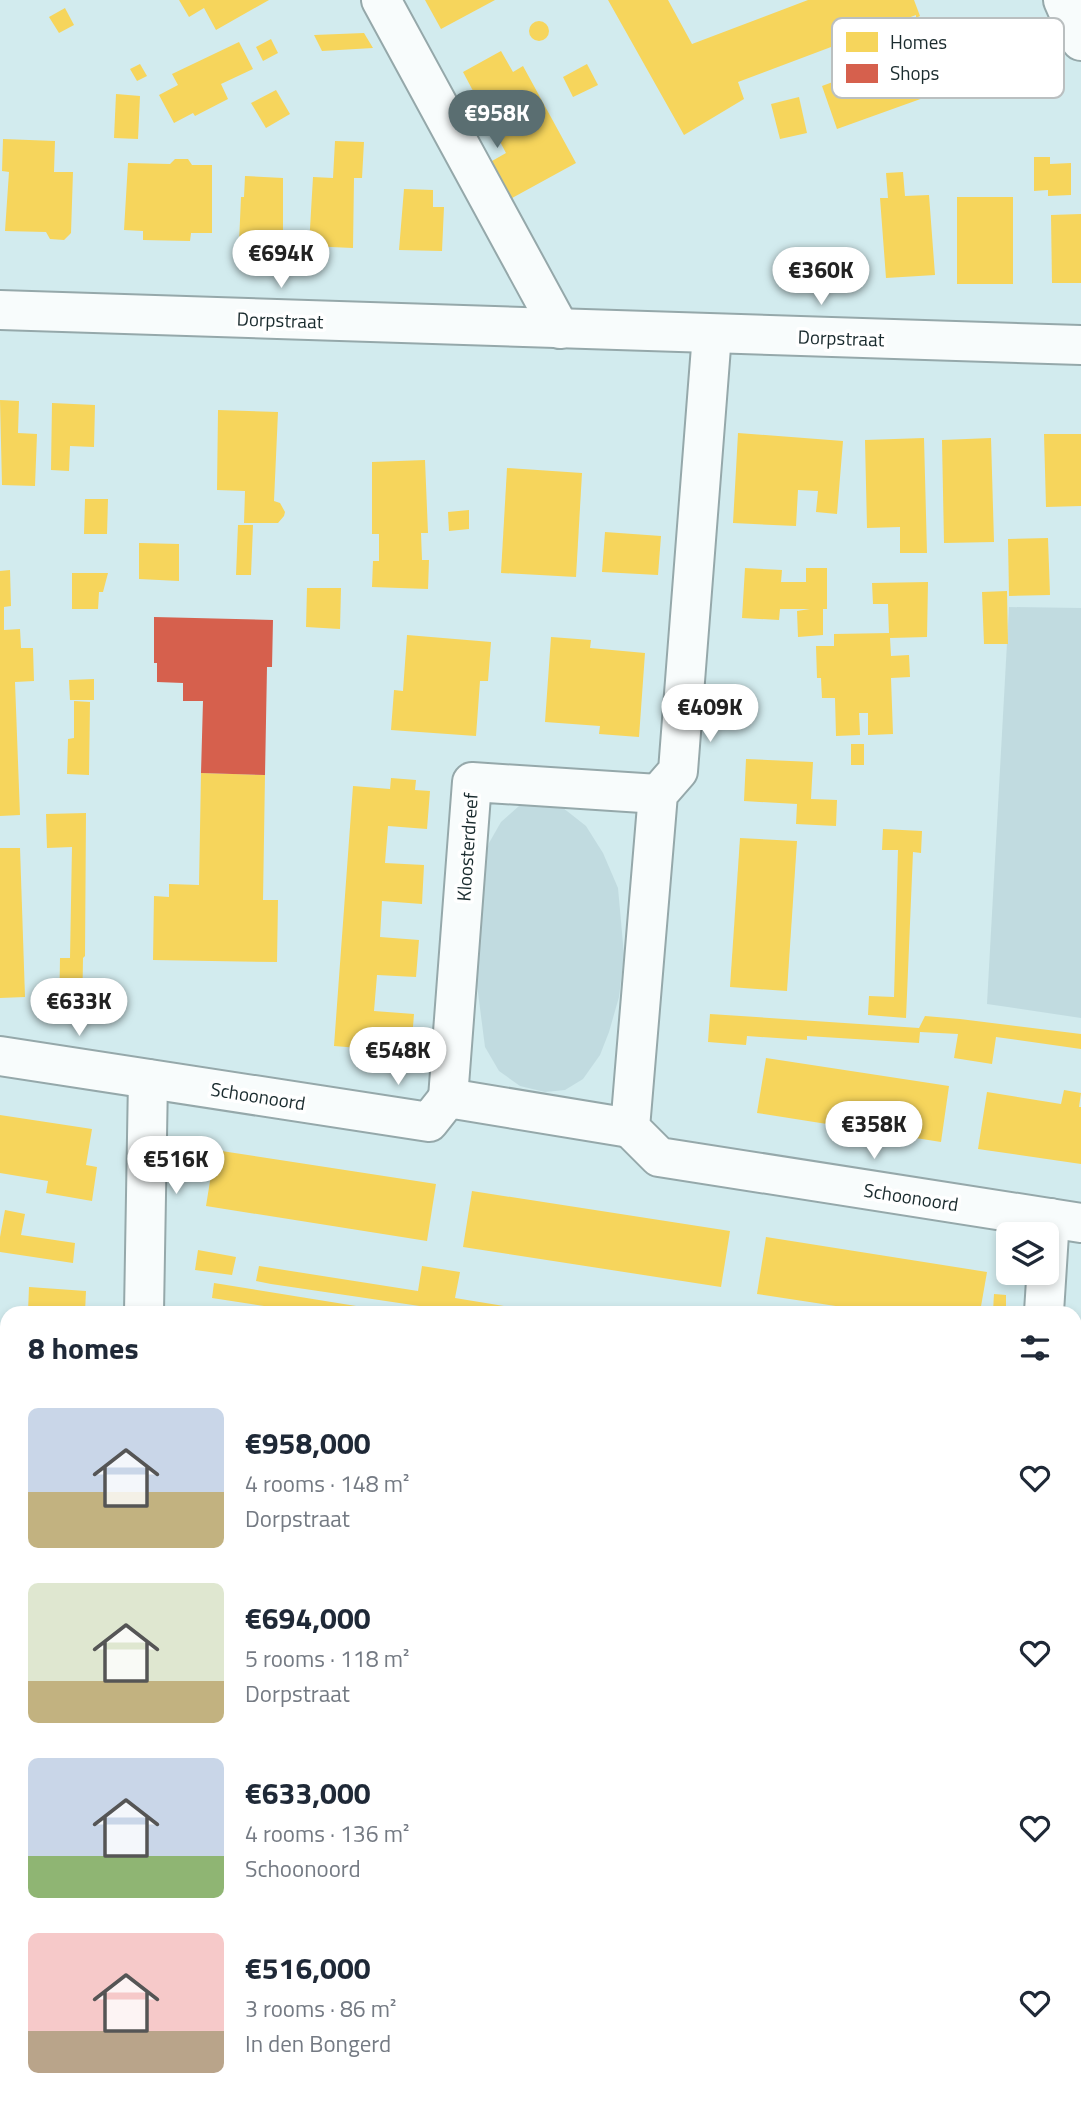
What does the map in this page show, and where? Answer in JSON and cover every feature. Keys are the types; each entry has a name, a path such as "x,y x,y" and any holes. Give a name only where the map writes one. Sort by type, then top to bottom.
{"street":[{"path":"381,0 560,329"},
{"path":"1063,0 1081,41"},
{"name":"Dorpstraat","path":"0,310 1081,345"},
{"path":"448,1098 629,1128 658,794 678,771 712,334"},
{"name":"Kloosterdreef","path":"448,1098 472,782 658,794"},
{"name":"Schoonoord","path":"0,1056 429,1122 448,1098"},
{"path":"144,1306 148,1079"},
{"name":"Schoonoord","path":"629,1128 659,1157 1066,1221"},
{"path":"1045,1306 1066,1221"}],"shaded area":[{"path":"1009,607 1081,608 1081,1018 987,1004"},
{"path":"553,800 586,826 603,853 618,888 624,955 619,997 600,1055 583,1079 565,1090 545,1092 520,1086 499,1071 485,1047 476,977 483,863 489,843 501,822 519,806"}],"building: Homes":[{"path":"179,0 269,0 216,30 204,8 189,17"},
{"path":"425,0 495,0 441,29"},
{"path":"608,0 668,0 692,44 808,0 914,0 920,16 916,18 916,15 908,18 832,18 832,47 738,82 744,99 684,135"},
{"path":"65,8 74,25 59,33 49,17"},
{"path":"539,21 546,24 549,31 546,38 539,41 532,38 529,31 532,24"},
{"path":"364,33 373,48 322,51 314,35"},
{"path":"271,39 278,53 263,61 256,47"},
{"path":"239,42 253,69 221,84 228,99 195,116 193,113 174,123 159,95 178,85 172,74"},
{"path":"501,51 513,72 523,66 576,163 505,202 485,165 506,153 463,72"},
{"path":"140,64 147,76 137,81 130,69"},
{"path":"587,64 598,85 573,97 563,77"},
{"path":"832,82 832,98 923,98 837,129 822,86"},
{"path":"276,90 290,114 266,128 251,103"},
{"path":"116,94 140,96 138,139 114,138"},
{"path":"799,97 807,133 780,139 771,104"},
{"path":"3,139 55,141 54,172 73,172 71,233 64,240 50,239 46,232 5,231 9,172 2,171"},
{"path":"335,141 364,142 362,178 354,178 353,248 309,246 313,177 333,178"},
{"path":"1034,157 1050,157 1050,164 1071,163 1071,195 1048,196 1048,190 1034,191"},
{"path":"175,159 188,159 192,165 212,165 212,233 191,233 190,241 143,240 143,231 124,230 128,163 170,164"},
{"path":"903,172 905,196 929,195 935,275 886,278 880,198 888,198 886,173"},
{"path":"245,176 283,178 283,245 239,243 241,197 244,197"},
{"path":"404,189 433,190 433,207 444,207 442,251 399,250"},
{"path":"957,197 1013,197 1013,284 957,284"},
{"path":"1081,214 1081,283 1052,283 1051,215"},
{"path":"0,400 19,401 18,433 37,434 35,486 2,485"},
{"path":"52,403 95,405 94,447 70,446 69,471 51,470"},
{"path":"218,410 278,412 274,501 280,503 285,512 278,523 244,523 245,491 217,490"},
{"path":"738,433 843,441 837,514 816,512 818,491 798,490 796,526 733,523"},
{"path":"1044,434 1081,434 1081,506 1046,507"},
{"path":"924,438 927,553 900,553 900,527 867,528 865,440"},
{"path":"991,438 994,542 944,543 942,440"},
{"path":"425,460 428,533 421,533 422,560 429,560 428,589 372,587 373,561 379,561 379,534 372,534 372,462"},
{"path":"507,468 582,473 576,577 501,573"},
{"path":"85,499 108,499 107,534 84,534"},
{"path":"469,510 469,529 449,531 448,512"},
{"path":"238,525 253,525 251,575 236,575"},
{"path":"605,532 661,536 658,575 602,572"},
{"path":"1048,538 1050,595 1009,596 1008,539"},
{"path":"139,543 179,544 179,581 139,579"},
{"path":"745,568 782,570 781,582 806,582 806,568 827,568 827,609 823,609 823,635 798,637 797,611 810,609 780,609 779,620 742,618"},
{"path":"10,570 11,606 4,607 4,630 20,629 21,648 33,648 34,681 15,682 20,815 0,816 0,571"},
{"path":"72,573 108,573 103,592 99,592 98,609 72,609"},
{"path":"928,582 927,637 890,638 891,656 909,655 910,677 891,678 893,734 868,735 868,713 859,713 860,735 836,736 835,698 822,698 821,678 817,678 816,646 834,646 834,634 889,633 888,604 873,604 872,583"},
{"path":"307,588 341,588 340,629 306,627"},
{"path":"1007,591 1008,644 984,644 982,592"},
{"path":"407,635 491,642 488,681 480,681 476,736 391,730 394,690 403,691"},
{"path":"551,637 591,640 590,648 645,653 639,737 599,734 600,726 545,722"},
{"path":"94,679 94,700 70,700 69,680"},
{"path":"74,701 90,702 89,775 67,774 68,739 74,738"},
{"path":"851,744 864,744 864,765 851,765"},
{"path":"746,759 813,762 811,799 837,800 836,826 796,824 797,804 744,801"},
{"path":"201,773 265,775 263,900 278,900 277,962 153,960 154,896 169,897 169,884 199,885"},
{"path":"391,778 416,780 415,790 430,791 427,829 388,826 385,863 424,865 422,904 382,901 380,937 419,940 416,977 377,975 374,1011 414,1014 411,1052 396,1051 395,1061 371,1059 371,1049 334,1046 353,786 390,789"},
{"path":"86,813 82,1021 59,1021 60,958 70,958 72,847 47,848 46,814"},
{"path":"883,829 922,831 921,853 913,852 906,1018 868,1015 869,996 894,997 898,850 882,850"},
{"path":"740,838 797,841 787,991 730,987"},
{"path":"0,848 20,848 25,997 0,998"},
{"path":"710,1014 919,1028 925,1016 960,1019 1081,1034 1081,1049 996,1037 992,1064 954,1058 958,1034 920,1032 919,1043 807,1036 807,1040 747,1036 746,1045 708,1042"},
{"path":"766,1058 949,1086 941,1142 757,1113"},
{"path":"1064,1090 1081,1093 1081,1164 978,1149 987,1092 1061,1104"},
{"path":"0,1115 92,1129 86,1165 97,1167 92,1201 46,1193 48,1181 0,1173"},
{"path":"215,1150 436,1184 427,1241 206,1206"},
{"path":"472,1191 730,1231 721,1287 463,1247"},
{"path":"5,1210 25,1214 21,1235 75,1243 73,1263 0,1252"},
{"path":"766,1237 987,1272 981,1306 836,1306 757,1294"},
{"path":"198,1250 236,1257 232,1275 195,1270"},
{"path":"259,1266 418,1291 422,1266 460,1272 455,1298 504,1306 420,1306 256,1281"},
{"path":"214,1283 356,1306 265,1306 212,1298"},
{"path":"29,1287 86,1291 85,1306 28,1306"},
{"path":"994,1294 1006,1295 1006,1306 993,1306"}],"building: Shops":[{"path":"154,617 273,620 272,667 267,667 265,775 201,773 203,701 183,701 183,683 157,682 157,663 154,663"}]}
